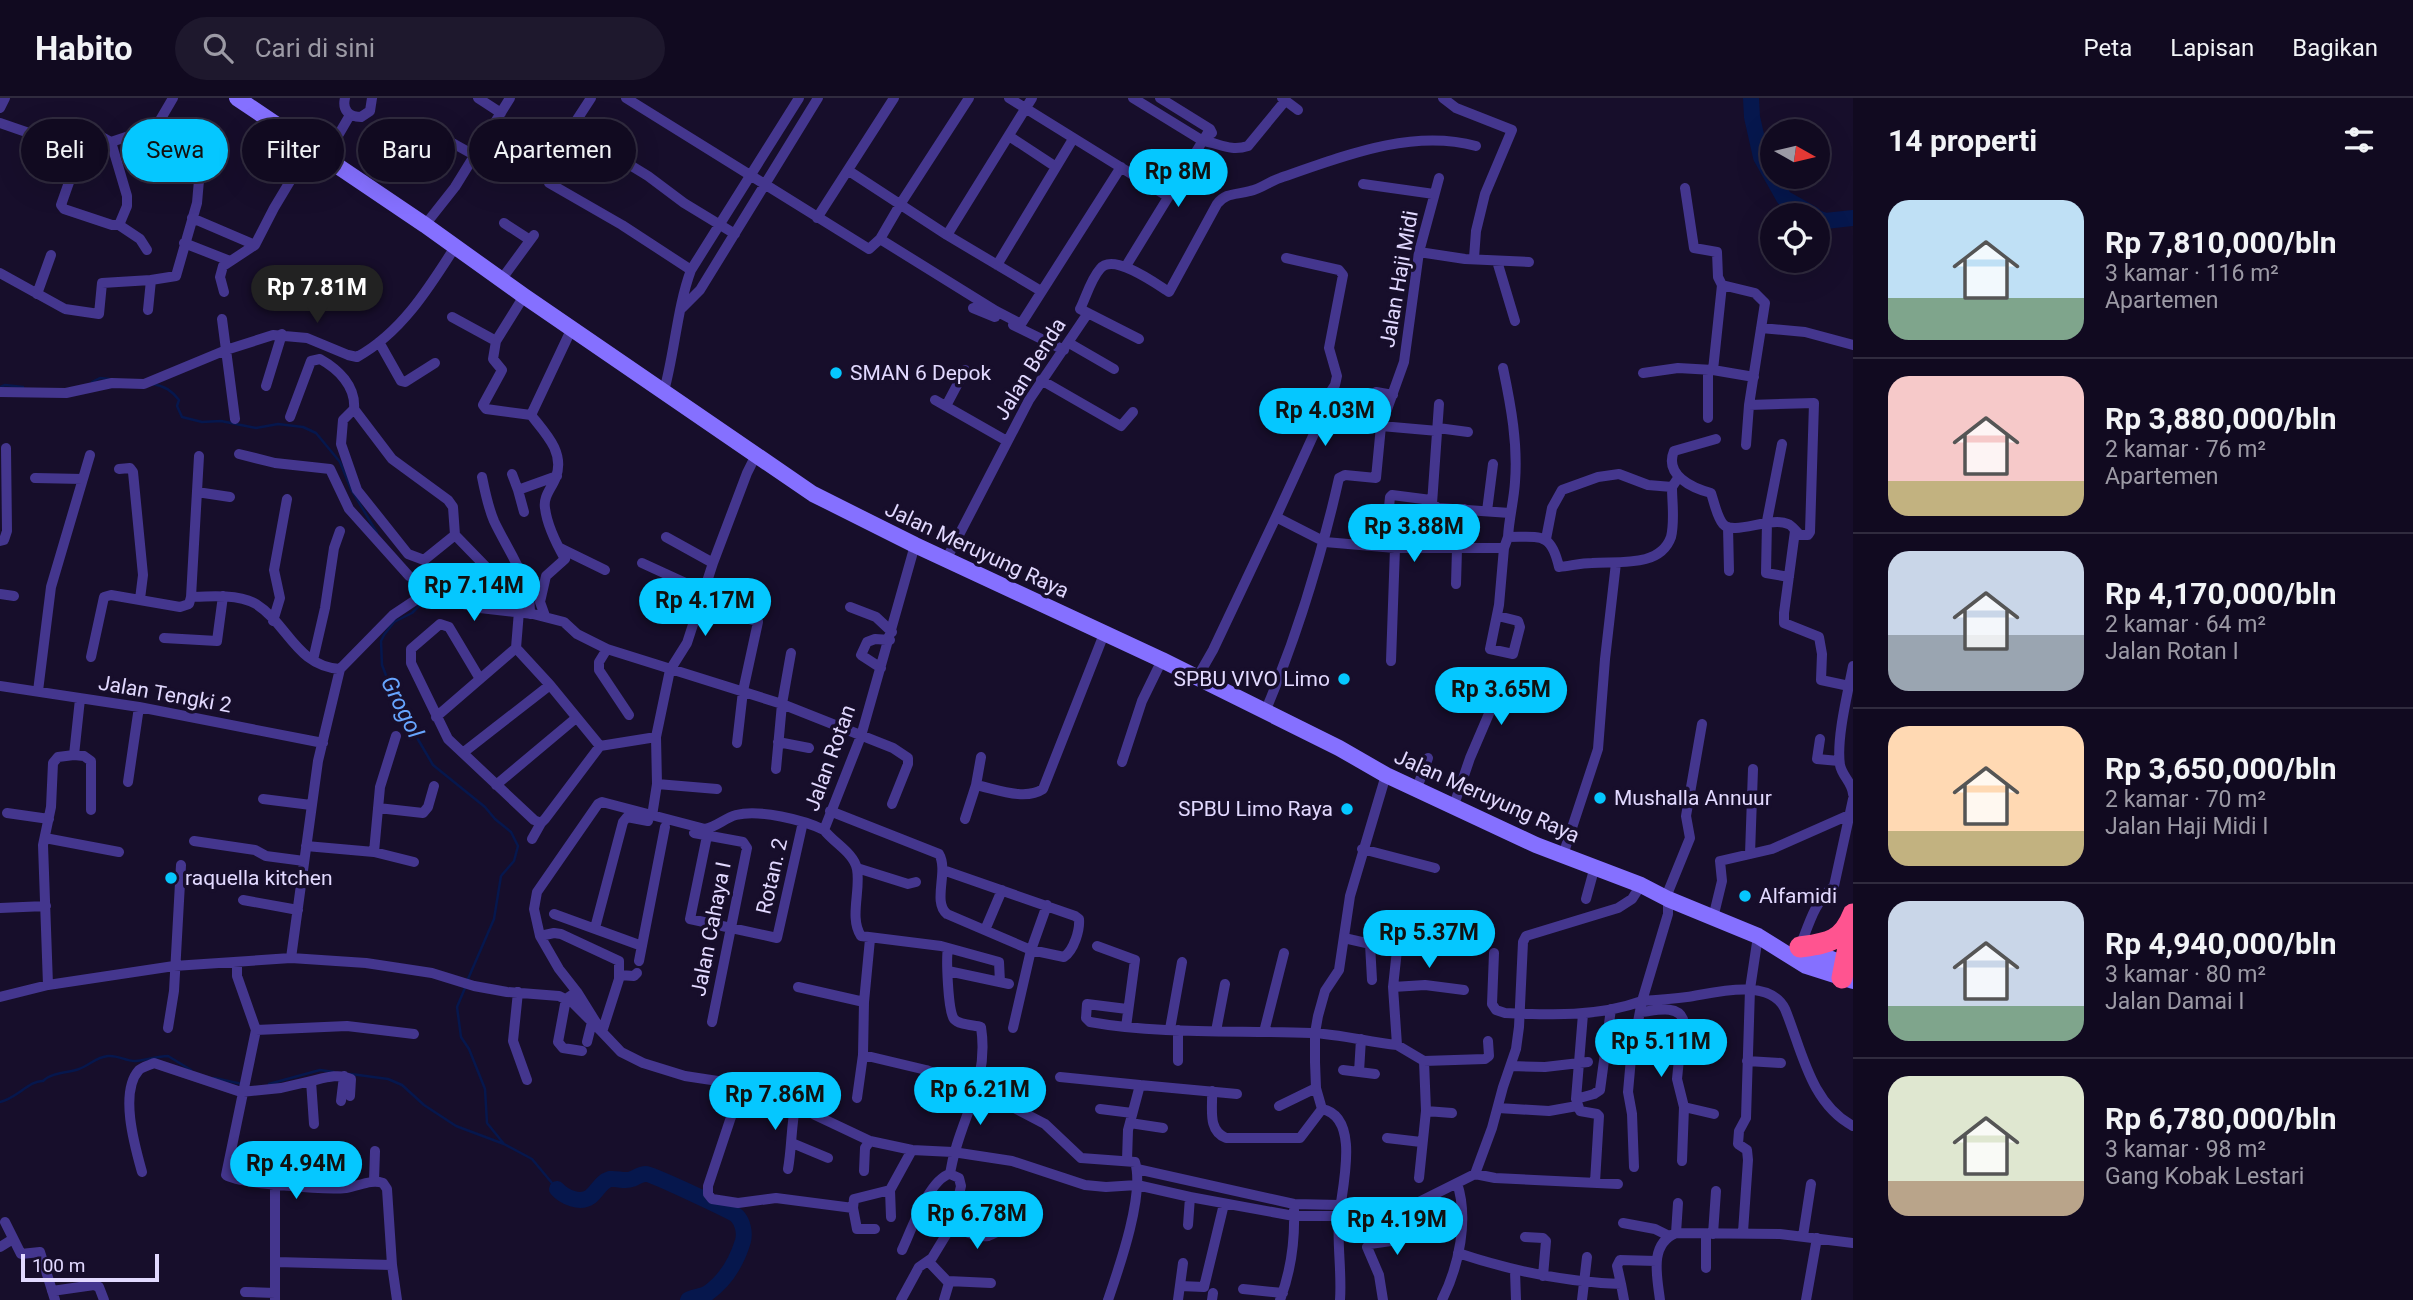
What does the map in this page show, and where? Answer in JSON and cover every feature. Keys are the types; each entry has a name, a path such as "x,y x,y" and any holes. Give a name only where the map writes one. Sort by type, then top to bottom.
{"highway":[{"path":"1800,947 1824,944 1841,936 1853,915"},
{"path":"1848,972 1853,922"}],"main road":[{"name":"Jalan Meruyung Raya","path":"248,101 272,119"},
{"name":"Jalan Meruyung Raya","path":"344,170 813,494 915,545 1161,660 1339,748 1386,775 1535,845 1595,866 1758,936 1806,966 1848,972"},
{"name":"Jalan Meruyung Raya","path":"1758,936 1771,937 1800,947 1848,972"}],"street":[{"path":"0,108 5,98"},
{"path":"161,119 173,98"},
{"path":"345,98 344,106 350,115 361,117 366,115 372,106 372,98"},
{"path":"478,98 501,113"},
{"path":"497,119 510,98"},
{"path":"577,119 591,98"},
{"path":"626,98 864,247 874,246 880,239 969,98"},
{"path":"664,391 683,291 691,270 799,98"},
{"path":"681,308 700,290 818,98"},
{"path":"817,218 894,98"},
{"path":"1009,98 1167,196"},
{"path":"947,235 1032,98"},
{"path":"1133,98 1203,141 1215,142 1229,149 1248,146 1283,99 1298,110"},
{"path":"1160,98 1210,129 1215,142"},
{"path":"1443,98 1456,108 1481,119 1511,127 1512,133 1485,194 1476,231 1474,258"},
{"path":"344,126 350,115"},
{"path":"0,123 21,131"},
{"path":"1210,129 1126,266 1169,292 1217,204 1229,194 1251,191 1277,179 1387,145 1442,139 1476,146"},
{"path":"1010,136 1056,167"},
{"path":"111,142 122,138"},
{"path":"997,265 1073,139"},
{"path":"108,140 111,142 127,196 127,206 120,225"},
{"path":"425,225 440,209 469,163"},
{"path":"880,239 1021,324 1121,167"},
{"path":"636,169 684,203 735,234"},
{"path":"849,171 947,235 1041,291"},
{"name":"Jalan Haji Midi","path":"1265,712 1299,626 1325,542 1339,478 1345,475 1376,478 1381,426 1404,362 1419,252 1439,178"},
{"path":"68,182 62,201 64,209 112,225 120,225 140,239 147,250"},
{"path":"0,273 65,309 100,314 102,283 176,276 199,192 199,182"},
{"path":"224,292 220,277 223,266 255,245 290,182"},
{"path":"550,182 691,270"},
{"path":"1363,184 1434,194"},
{"path":"1685,188 1694,248 1717,252 1718,277 1722,285 1708,418"},
{"path":"192,218 255,245"},
{"path":"501,280 532,237 504,223"},
{"path":"184,243 230,261"},
{"path":"0,392 66,393 112,383 144,384 226,350 282,334 307,338 353,357 379,342 414,307 455,247"},
{"path":"1419,252 1465,259 1529,262"},
{"path":"37,293 51,256"},
{"path":"1197,678 1276,517 1337,376 1329,348 1343,275 1339,270 1286,258"},
{"path":"1497,261 1515,321"},
{"name":"Jalan Benda","path":"947,558 1041,380 1088,313 1080,309 1100,268 1108,263 1126,266"},
{"path":"148,310 151,280"},
{"path":"1722,285 1755,293 1765,303 1749,405 1746,445"},
{"path":"436,717 516,648 540,601 546,576 565,559 545,508 548,491 557,475 557,451 554,443 531,415 484,407 502,370 493,359 496,341 524,296"},
{"path":"973,307 1114,369"},
{"path":"1088,313 1139,339"},
{"path":"452,317 496,341"},
{"path":"222,319 235,419"},
{"path":"531,415 572,328"},
{"path":"1761,328 1805,332 1853,345"},
{"path":"266,386 282,334"},
{"path":"379,342 401,381 405,382 435,363"},
{"path":"290,417 311,361 320,359 332,365 348,382 355,401 354,409 343,420 338,463 349,509 409,576"},
{"path":"1498,615 1515,482 1515,433 1503,368"},
{"path":"1643,373 1678,368 1754,377"},
{"path":"946,406 965,370"},
{"path":"1041,380 1121,426 1133,412"},
{"path":"1376,392 1393,395"},
{"path":"935,400 1007,441"},
{"path":"1546,539 1552,508 1562,490 1598,477 1619,474 1648,485 1675,482 1711,493 1723,524 1728,527 1746,527 1767,521 1789,524 1800,535 1808,535 1814,403 1749,405"},
{"path":"1438,404 1433,505 1438,508 1510,513"},
{"path":"354,409 392,459 448,500 453,507 455,535 489,570 504,610"},
{"path":"1381,426 1468,432"},
{"path":"1276,517 1325,542 1390,548 1458,549 1546,539 1552,544 1559,567 1588,563 1633,563 1661,552 1670,539 1675,482 1671,459 1674,451 1716,439"},
{"path":"557,451 563,440"},
{"path":"1782,444 1767,521 1766,573 1788,577"},
{"path":"0,541 5,540 7,531 6,448"},
{"path":"239,454 275,463 338,463"},
{"path":"38,691 51,587 90,455"},
{"path":"652,816 657,784 656,737 670,670 687,643 713,563 747,473 757,455"},
{"path":"92,657 104,597 111,595 180,607 189,604 199,456"},
{"path":"338,463 408,554 424,560 455,535"},
{"path":"1488,511 1493,464"},
{"path":"119,469 130,468 133,472 143,575 140,599"},
{"path":"512,474 524,512"},
{"path":"518,490 557,475"},
{"path":"482,477 494,520 526,584 534,614"},
{"path":"35,478 83,479"},
{"path":"197,492 230,497"},
{"path":"1391,661 1390,497 1392,495 1432,500"},
{"path":"274,621 280,598 274,570 287,499"},
{"path":"1456,584 1464,509"},
{"path":"1728,527 1729,571"},
{"path":"313,660 325,608 334,548 340,531"},
{"path":"1795,531 1784,623 1819,637 1822,654 1821,680 1849,686"},
{"path":"666,537 713,563"},
{"name":"Jalan Rotan","path":"915,545 861,736 824,831 788,817 744,814 735,815 705,829 606,801 598,804 537,892 534,909 540,936 602,1032 621,1052 643,1063 685,1076 771,1089 815,1115 870,1141 912,1150 953,1152 1012,1161 1085,1185 1137,1185 1224,1204 1294,1210"},
{"path":"559,547 605,570"},
{"path":"642,563 702,596 758,622 743,691 737,743"},
{"path":"1563,855 1598,749 1616,563"},
{"path":"0,594 14,596"},
{"path":"191,597 223,596 255,603 296,648 313,660 340,669"},
{"path":"164,638 218,642 223,596"},
{"path":"290,958 310,805 340,669 393,615 417,597 430,596 480,608 534,614 564,622 577,634 607,649 782,704 893,748 908,758 908,764 892,804"},
{"path":"850,607 876,617 891,636 867,642 860,655 881,668"},
{"path":"480,679 449,627 440,624 411,649 411,663 448,739 534,820 541,822"},
{"path":"976,785 1017,793 1035,794 1043,789 1104,634"},
{"path":"516,648 600,746"},
{"path":"607,649 599,662 598,670 629,715"},
{"path":"776,769 782,704 791,653"},
{"path":"1122,762 1142,701 1161,660"},
{"path":"1800,947 1816,904 1834,886 1853,797 1852,786 1842,772 1839,761 1844,708 1853,666"},
{"path":"1454,805 1470,758 1500,688 1473,673"},
{"path":"464,752 550,685"},
{"name":"Jalan Tengki 2","path":"0,686 139,708 323,743"},
{"path":"74,755 80,699"},
{"path":"128,782 139,708"},
{"path":"496,785 576,718"},
{"path":"1634,1167 1632,1114 1628,1092 1631,1058 1641,1007 1668,914 1668,892 1690,838 1686,816 1702,724"},
{"path":"374,852 383,773 397,736"},
{"path":"531,839 600,746 656,737"},
{"path":"1820,739 1817,759 1839,761"},
{"path":"778,742 809,748"},
{"path":"48,985 43,856 54,760 58,757 84,756 91,761 91,810"},
{"path":"965,819 976,785 981,757"},
{"path":"1417,788 1428,758"},
{"path":"1750,854 1753,769"},
{"path":"1340,1300 1339,1217 1346,1156 1345,1137 1335,1115 1322,1109 1316,1088 1315,1033 1325,991 1339,970 1347,907 1386,775"},
{"path":"657,784 717,789"},
{"path":"377,808 423,813 428,807 433,786"},
{"path":"263,799 310,805"},
{"path":"830,810 939,854 943,870 943,912 1031,950 1061,957 1071,951 1080,924 1079,919 1047,905 943,870"},
{"path":"7,813 48,820"},
{"path":"1713,918 1722,881 1720,861 1772,849 1849,815"},
{"path":"595,928 621,825 627,817 707,836"},
{"name":"Rotan. 2","path":"776,952 803,822"},
{"path":"620,975 634,976 638,967 665,827"},
{"path":"824,831 851,856 857,868 859,933 870,939 948,947 999,962 1004,983 948,971"},
{"name":"Rotan. 2","path":"707,836 690,919 777,938"},
{"name":"Jalan Cahaya I","path":"707,836 746,844 712,1022"},
{"path":"45,838 119,852"},
{"path":"194,841 304,861"},
{"path":"306,846 374,852 414,862"},
{"path":"1362,849 1435,868"},
{"path":"169,1028 174,991 181,865"},
{"path":"1586,899 1595,866"},
{"path":"857,868 908,884 916,882"},
{"path":"1475,1174 1498,1108 1518,1037 1523,942 1526,936 1618,908 1632,898 1641,885"},
{"path":"985,930 1002,890"},
{"path":"243,900 298,910"},
{"path":"0,908 46,905"},
{"path":"1013,1028 1031,950 1047,905"},
{"path":"554,914 642,946"},
{"path":"0,998 48,985 174,967 290,958 366,963 432,973 474,986 566,999 602,1032 620,975 617,958 561,934 540,936"},
{"path":"1743,1232 1748,1160 1747,1150 1738,1144 1739,1131 1746,1118 1750,989 1758,936"},
{"path":"1344,938 1397,950 1393,987 1397,1045"},
{"path":"857,1098 863,1055 864,1002 870,939"},
{"path":"1370,944 1372,980"},
{"path":"1097,946 1135,960 1126,1027"},
{"path":"948,947 953,1018 981,1028 982,1073 953,1152 950,1174"},
{"path":"1264,1032 1284,953"},
{"path":"1494,953 1493,1007 1502,1013 1583,1013 1641,1007 1750,989 1763,992 1783,1004 1813,1082 1842,1120 1853,1126"},
{"path":"1178,1061 1174,1029 1182,962"},
{"path":"237,963 237,976 256,1030 226,1175 232,1179 255,1183 324,1188 344,1188 373,1181 383,1183 387,1189 397,1300"},
{"path":"1216,1031 1225,984"},
{"path":"1393,987 1425,985 1464,990"},
{"path":"798,987 864,1002"},
{"path":"518,992 513,1041 527,1080"},
{"path":"577,992 566,999 559,1046 584,1047 592,1022"},
{"path":"1128,1009 1088,1004 1085,1006 1086,1019 1126,1027 1315,1033 1397,1045 1424,1061 1485,1059 1489,1056 1488,1041"},
{"path":"1641,1007 1675,1009 1681,1013 1683,1019 1677,1079 1684,1107 1682,1161"},
{"path":"1498,1108 1549,1111 1576,1103 1600,1090 1611,1009"},
{"path":"1583,1013 1583,1063 1576,1103 1580,1111 1599,1116 1595,1182"},
{"path":"256,1030 355,1026 414,1034"},
{"path":"1359,1072 1361,1040"},
{"path":"863,1055 926,1070 997,1099 1045,1124 1081,1158 1135,1162 1137,1185 1128,1235 1108,1300"},
{"path":"1419,1178 1426,1111 1424,1061"},
{"path":"1746,1061 1781,1063"},
{"path":"142,1172 130,1128 130,1099 134,1080 140,1069 154,1063 243,1086 281,1088 344,1076 345,1099"},
{"path":"1511,1066 1545,1067 1583,1063"},
{"path":"1343,1070 1375,1073"},
{"path":"1060,1077 1237,1094"},
{"path":"311,1082 314,1124"},
{"path":"746,1085 708,1186 708,1194 712,1199 738,1203 761,1199 792,1200 853,1208"},
{"path":"1126,1160 1131,1118 1140,1085"},
{"path":"1279,1106 1316,1088"},
{"path":"1212,1091 1213,1126 1226,1138 1300,1138 1322,1109"},
{"path":"788,1169 796,1102"},
{"path":"1684,1107 1714,1114"},
{"path":"1100,1109 1163,1128"},
{"path":"1426,1111 1452,1113"},
{"path":"1387,1138 1421,1142"},
{"path":"864,1171 864,1148 870,1141"},
{"path":"792,1143 828,1158"},
{"path":"891,1217 890,1190 912,1150"},
{"path":"373,1181 375,1151"},
{"path":"324,1188 326,1154"},
{"path":"1137,1169 1294,1210 1339,1217 1397,1216 1475,1174 1495,1178 1618,1184"},
{"path":"901,1300 919,1267 928,1261 952,1225 962,1184 959,1178 950,1174 939,1179 921,1208 902,1250"},
{"path":"245,1292 275,1297 275,1183"},
{"path":"1442,1300 1458,1253 1463,1205 1457,1183"},
{"path":"1803,1236 1811,1184"},
{"path":"875,1229 857,1229 853,1208 856,1197 890,1190"},
{"path":"1706,1268 1717,1191"},
{"path":"1188,1225 1190,1197"},
{"path":"1660,1300 1656,1261 1661,1244 1673,1235 1678,1203"},
{"path":"1180,1286 1204,1287 1224,1204"},
{"path":"1294,1210 1340,1205"},
{"path":"921,1208 952,1225 984,1236 1004,1229"},
{"path":"1243,1289 1282,1296 1292,1251 1294,1210"},
{"path":"1383,1300 1379,1275 1367,1247 1370,1244 1398,1240 1397,1216"},
{"path":"5,1222 21,1255 40,1252 54,1296 94,1285 99,1287 104,1300"},
{"path":"1623,1223 1673,1235 1743,1232 1853,1242"},
{"path":"1524,1237 1543,1238 1546,1241 1543,1276"},
{"path":"1806,1300 1817,1238"},
{"path":"0,1247 13,1239"},
{"path":"1458,1253 1515,1271 1585,1283 1621,1284"},
{"path":"1582,1300 1587,1257"},
{"path":"928,1261 948,1281 944,1300"},
{"path":"1625,1300 1617,1266 1619,1261 1656,1261"},
{"path":"276,1262 392,1265"},
{"path":"1178,1300 1182,1263"},
{"path":"1515,1271 1516,1300"},
{"path":"948,1281 990,1283"}],"waterway":[{"path":"1751,98 1752,117 1761,157 1784,198 1793,203"},
{"path":"1830,220 1853,218"},
{"name":"Grogol","path":"92,382 100,378 109,379"},
{"name":"Grogol","path":"153,384 165,388 179,400 177,406 182,417 256,428 278,424 303,427 316,433 340,462 351,489 377,533"},
{"name":"Grogol","path":"0,387 23,387"},
{"name":"Grogol","path":"414,574 425,592"},
{"name":"Grogol","path":"427,598 412,613 394,622 384,635 381,641 382,665 394,696 413,717 416,736 433,765 485,807 511,832 518,846 514,861 501,876 494,919 468,979"},
{"name":"Grogol","path":"465,988 457,1007 461,1037 469,1049 485,1089 487,1123 504,1144"},
{"name":"Grogol","path":"0,1102 33,1083 55,1074 79,1069 96,1059 108,1056 135,1061 168,1056 191,1070"},
{"name":"Grogol","path":"269,1084 320,1070 334,1072"},
{"name":"Grogol","path":"351,1074 388,1079 402,1085 424,1105 456,1126 504,1144 532,1159 557,1189"},
{"name":"Grogol","path":"214,1078 242,1084"},
{"path":"557,1189 568,1197 582,1200 590,1197 610,1179 629,1180 646,1174 737,1216 742,1224 744,1238 734,1263 714,1288 688,1300"}],"place":[{"name":"SMAN 6 Depok","path":"836,373"},
{"name":"SPBU VIVO Limo","path":"1344,679"},
{"name":"Mushalla Annuur","path":"1600,798"},
{"name":"SPBU Limo Raya","path":"1347,809"},
{"name":"raquella kitchen","path":"171,878"},
{"name":"Alfamidi","path":"1745,896"}]}
